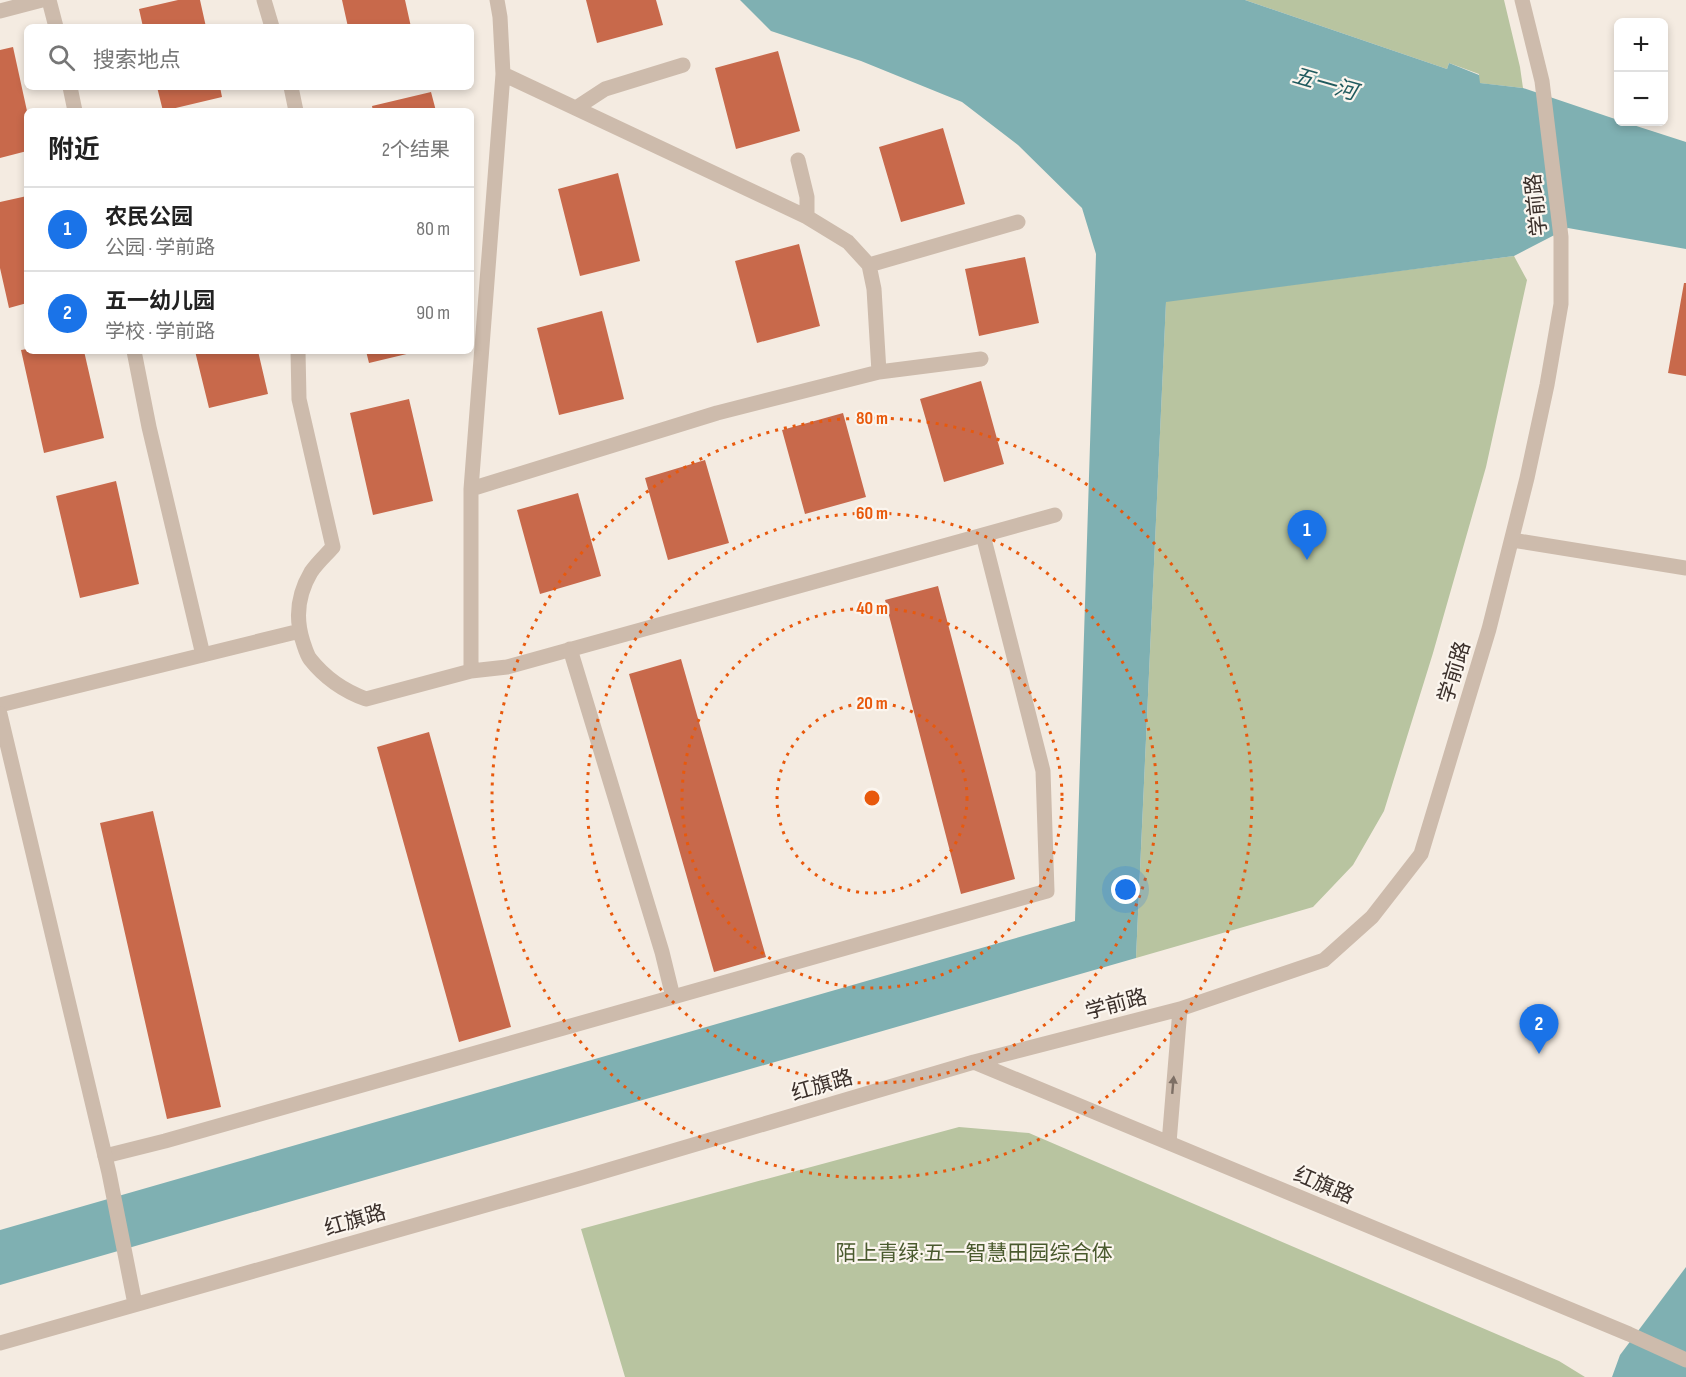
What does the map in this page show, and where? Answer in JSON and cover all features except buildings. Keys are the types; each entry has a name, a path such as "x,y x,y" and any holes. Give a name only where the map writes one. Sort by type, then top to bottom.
{"street":[{"path":"0,11 42,0"},
{"path":"49,0 55,24"},
{"path":"264,0 271,24"},
{"path":"471,671 471,489 503,75 497,0"},
{"name":"学前路","path":"974,1062 1180,1009 1324,960 1372,917 1421,854 1489,629 1512,540 1547,385 1561,304 1561,237 1542,81 1522,0"},
{"path":"576,108 605,89 683,65"},
{"path":"503,75 807,217 848,242 869,265 874,289 879,372"},
{"path":"71,90 74,108"},
{"path":"292,90 295,108"},
{"path":"798,160 807,197 807,217"},
{"path":"869,265 1018,222"},
{"path":"135,354 149,427 204,655"},
{"path":"298,354 299,399 333,548 312,570 302,592 298,612 300,631 309,657 328,678 349,692 366,699 471,671 507,666 1055,515"},
{"path":"471,489 717,413 879,372 981,359"},
{"path":"105,1156 1047,891 1043,771 983,535"},
{"path":"1512,540 1686,568"},
{"path":"0,705 300,631"},
{"path":"570,649 662,952 673,997"},
{"path":"0,714 109,1173 135,1304"},
{"path":"1169,1143 1180,1009"},
{"name":"红旗路","path":"0,1343 578,1179 974,1062 1629,1334 1686,1360"}],"green space":[{"path":"1245,0 1504,0 1523,88 1479,83 1479,74 1449,63 1447,69"},
{"path":"1514,256 1527,280 1486,467 1433,653 1384,811 1353,865 1313,907 1136,958 1166,301"},
{"name":"陌上青绿·五一智慧田园综合体","path":"959,1127 1029,1133 1559,1361 1585,1377 625,1377 581,1229"}],"water":[{"name":"五一河","path":"740,0 1245,0 1447,69 1449,63 1479,75 1480,83 1523,88 1614,119 1614,126 1636,126 1686,142 1686,249 1568,228 1514,256 1166,302 1136,958 0,1285 0,1230 1075,921 1096,254 1082,208 1018,145 962,102 861,61 771,31"},
{"path":"1686,1267 1686,1377 1612,1377 1620,1355"}],"place":[{"name":"农民公园","path":"1307,560"},
{"name":"五一幼儿园","path":"1539,1054"}]}
